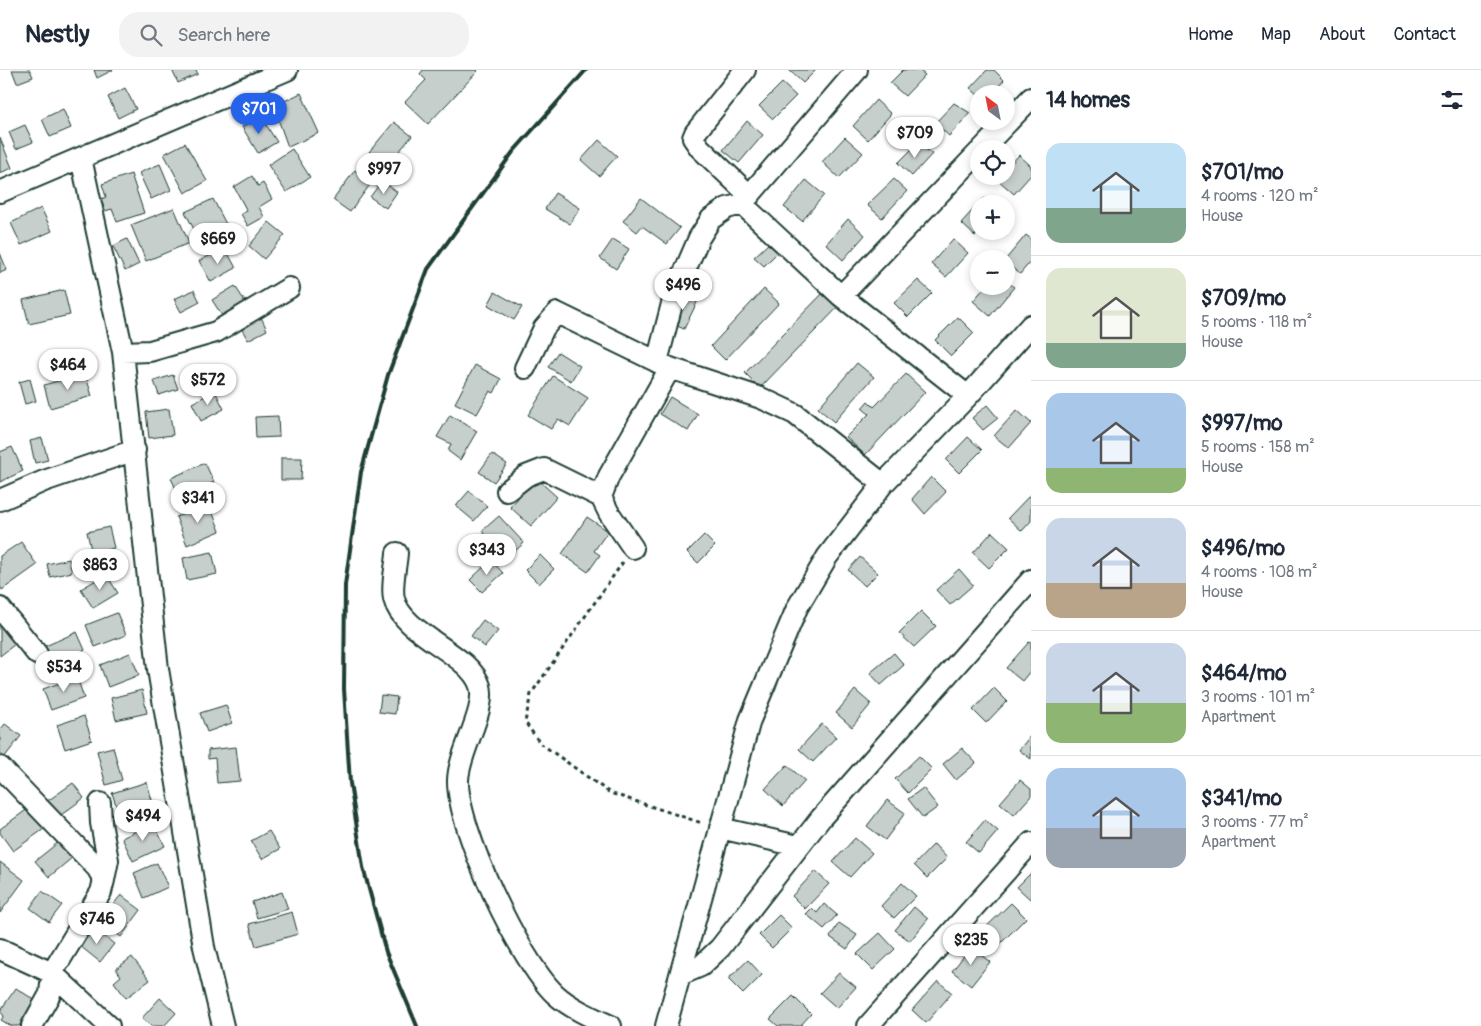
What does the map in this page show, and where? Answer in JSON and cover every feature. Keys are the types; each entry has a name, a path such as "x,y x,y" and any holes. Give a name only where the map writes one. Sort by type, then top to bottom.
{"street":[{"path":"0,192 287,70"},
{"path":"745,70 693,138 746,199 841,296 968,396"},
{"path":"601,496 664,365 674,296 699,238 711,219 727,208 746,199 857,70"},
{"path":"991,140 1031,98"},
{"path":"82,158 122,352 135,450 160,679 204,947 223,1026"},
{"path":"841,296 970,161"},
{"path":"122,352 150,352 216,332 289,288"},
{"path":"525,368 544,328 557,313 664,365 762,398 795,414 883,484"},
{"path":"666,1026 750,720 797,608 827,557 883,484 968,396 1031,325"},
{"path":"0,500 44,481 135,450"},
{"path":"507,491 526,476 544,470 601,496 609,513 633,548"},
{"path":"397,553 393,597 398,610 424,634 472,672 482,696 463,751 458,781 469,837 520,947 537,975 556,996 611,1026"},
{"path":"680,975 701,966 720,948 798,846 1031,580"},
{"path":"0,608 38,654"},
{"path":"0,767 97,868 104,880"},
{"path":"32,1026 50,994 52,973 101,892 108,860 101,823 100,803"},
{"path":"720,828 798,846"},
{"path":"868,1026 1031,843"},
{"path":"0,949 52,973 109,1026"}],"path":[{"path":"633,548 531,694 525,722 540,743 610,793 720,828"}],"building":[{"path":"12,70 30,70 33,77 17,83"},
{"path":"94,70 113,70 97,78"},
{"path":"172,70 196,70 198,74 178,83"},
{"path":"423,70 478,71 428,124 405,102 426,80 420,74"},
{"path":"789,70 816,70 803,83"},
{"path":"903,70 919,70 925,75 905,96 890,83"},
{"path":"987,70 994,70 1004,80 1000,85 973,85"},
{"path":"782,83 796,96 773,119 759,106"},
{"path":"125,88 136,109 118,118 108,97"},
{"path":"301,93 319,133 288,147 277,116 274,118 270,108"},
{"path":"876,100 891,114 868,140 853,126"},
{"path":"954,103 970,113 949,136 935,123"},
{"path":"63,109 71,128 50,137 42,119"},
{"path":"261,117 277,142 258,153 242,127"},
{"path":"747,121 763,135 739,163 723,150"},
{"path":"394,122 412,136 387,166 369,152"},
{"path":"25,125 33,142 16,149 9,132"},
{"path":"845,137 863,153 839,178 822,162"},
{"path":"0,138 12,168 0,173"},
{"path":"599,140 617,156 599,176 581,160"},
{"path":"185,143 207,181 185,193 164,154"},
{"path":"918,143 932,154 912,176 898,163"},
{"path":"292,149 310,177 286,192 268,165"},
{"path":"1019,155 1031,166 1031,175 1014,194 1004,185 1015,185 1015,159"},
{"path":"160,164 171,190 151,199 139,173"},
{"path":"355,170 372,182 350,212 333,200"},
{"path":"131,174 144,213 117,222 112,209 105,211 101,199 106,197 102,184"},
{"path":"252,176 258,186 263,183 272,199 259,207 264,217 248,226 241,214 247,211 234,187"},
{"path":"894,179 907,191 882,218 867,205"},
{"path":"806,180 824,195 802,221 784,207"},
{"path":"382,181 397,192 386,208 370,197"},
{"path":"555,193 580,208 570,224 545,209"},
{"path":"641,198 680,228 667,244 642,226 637,232 623,221"},
{"path":"213,199 227,226 215,232 213,227 197,235 185,212"},
{"path":"41,208 52,231 21,245 11,223"},
{"path":"174,208 189,243 146,261 131,225"},
{"path":"970,213 970,231 961,223"},
{"path":"848,219 865,235 843,260 826,244"},
{"path":"269,222 285,235 264,259 249,246"},
{"path":"1026,235 1031,239 1031,261 1020,274 1015,270 1014,250"},
{"path":"127,239 139,264 125,271 113,246"},
{"path":"613,239 629,249 616,269 600,258"},
{"path":"953,239 968,253 946,277 931,264"},
{"path":"769,243 778,252 764,266 754,257"},
{"path":"225,248 236,268 211,282 199,261"},
{"path":"0,253 7,270 0,273"},
{"path":"918,280 932,293 908,317 894,303"},
{"path":"235,286 246,303 223,317 212,300"},
{"path":"764,289 779,303 725,360 711,346"},
{"path":"64,290 70,315 29,324 23,300"},
{"path":"194,290 200,302 181,312 174,299"},
{"path":"826,290 841,304 760,388 745,373"},
{"path":"495,292 522,307 514,320 488,305"},
{"path":"682,293 698,300 684,329 668,322"},
{"path":"978,295 1007,295 990,316 973,301"},
{"path":"261,317 267,330 248,340 241,328"},
{"path":"958,317 974,333 951,356 935,340"},
{"path":"558,352 580,366 571,381 548,367"},
{"path":"857,363 874,377 834,422 818,408"},
{"path":"475,365 501,379 494,393 490,391 477,414 455,403"},
{"path":"85,373 92,396 50,408 44,385"},
{"path":"906,374 925,392 865,455 846,437 869,414 862,408 868,401 874,407"},
{"path":"173,375 178,389 159,395 154,381"},
{"path":"553,376 588,398 570,426 558,419 551,429 528,415"},
{"path":"30,379 36,401 25,404 19,382"},
{"path":"215,391 224,409 201,421 192,403"},
{"path":"670,397 698,414 688,431 660,414"},
{"path":"987,405 998,418 983,430 972,418"},
{"path":"169,409 173,435 149,438 146,412"},
{"path":"1017,410 1031,423 1009,448 994,436"},
{"path":"450,415 477,431 460,460 448,451 451,444 437,437"},
{"path":"278,416 279,437 256,438 255,417"},
{"path":"968,437 982,450 959,473 946,460"},
{"path":"42,438 48,460 35,463 30,441"},
{"path":"12,447 23,471 0,482 0,452"},
{"path":"492,454 507,464 494,482 479,472"},
{"path":"281,458 302,458 301,480 281,480"},
{"path":"205,463 214,482 180,498 171,478"},
{"path":"931,477 946,492 925,514 912,499"},
{"path":"536,478 557,497 531,526 510,507"},
{"path":"469,491 487,506 474,521 456,506"},
{"path":"1031,494 1031,521 1022,531 1008,518"},
{"path":"209,504 220,531 187,545 176,517"},
{"path":"499,516 524,543 507,558 482,531"},
{"path":"587,517 608,531 594,551 600,555 588,572 562,554"},
{"path":"109,527 114,548 92,554 87,532"},
{"path":"992,532 1009,548 989,568 973,553"},
{"path":"704,535 715,546 698,563 687,552"},
{"path":"21,542 37,565 2,590 0,586 0,556"},
{"path":"212,552 217,574 187,580 183,558"},
{"path":"540,555 554,569 539,584 525,570"},
{"path":"860,557 878,573 865,586 848,570"},
{"path":"69,559 72,572 50,577 47,564"},
{"path":"491,560 503,573 482,592 470,580"},
{"path":"959,569 973,585 950,605 936,590"},
{"path":"106,574 118,593 93,608 81,589"},
{"path":"921,611 936,626 914,647 899,633"},
{"path":"117,613 126,635 95,647 86,625"},
{"path":"483,620 498,631 485,647 471,636"},
{"path":"0,626 15,644 0,656"},
{"path":"77,632 85,650 49,667 41,648"},
{"path":"1029,642 1031,643 1031,670 1022,681 1006,668"},
{"path":"130,653 139,675 108,687 100,665"},
{"path":"894,653 904,665 881,685 870,673"},
{"path":"77,677 84,698 51,710 43,689"},
{"path":"994,688 1007,701 986,723 973,710"},
{"path":"142,690 147,713 116,720 111,698"},
{"path":"855,690 871,704 852,727 836,713"},
{"path":"381,695 397,697 395,714 379,712"},
{"path":"226,705 232,723 207,732 200,713"},
{"path":"84,716 92,740 65,749 57,725"},
{"path":"5,724 21,736 0,763 0,730"},
{"path":"822,724 836,737 813,762 799,749"},
{"path":"1031,735 1031,759 1019,750"},
{"path":"113,747 122,780 106,785 97,751"},
{"path":"236,747 240,781 217,783 215,758 208,759 208,750"},
{"path":"962,748 976,763 956,780 943,764"},
{"path":"919,756 932,769 908,793 895,779"},
{"path":"787,765 805,781 783,806 765,789"},
{"path":"1020,780 1031,789 1031,796 1014,815 1000,803"},
{"path":"147,782 153,804 119,814 112,793"},
{"path":"73,783 84,798 57,818 46,802"},
{"path":"923,788 938,807 923,818 908,799"},
{"path":"887,800 905,813 885,840 867,826"},
{"path":"29,808 44,829 13,851 0,833 0,829"},
{"path":"985,820 998,831 979,853 966,842"},
{"path":"153,823 165,846 133,861 122,838"},
{"path":"269,831 280,849 262,859 251,841"},
{"path":"855,838 872,853 850,877 833,862"},
{"path":"60,841 73,857 49,877 35,861"},
{"path":"934,844 947,858 927,878 914,865"},
{"path":"0,862 24,880 0,913"},
{"path":"157,863 168,887 144,898 134,873"},
{"path":"815,871 829,884 805,909 792,896"},
{"path":"1031,873 1031,900 1017,887"},
{"path":"902,883 916,896 894,918 881,906"},
{"path":"42,891 62,905 49,922 30,908"},
{"path":"282,892 288,909 257,918 252,902"},
{"path":"121,895 141,910 121,937 101,922 107,913 103,910 108,903 112,906"},
{"path":"1011,903 1026,918 999,945 983,930"},
{"path":"824,904 837,915 824,929 806,914 812,908 817,913"},
{"path":"914,907 928,919 910,941 895,930"},
{"path":"292,912 298,934 256,946 249,924"},
{"path":"779,915 792,928 772,948 759,935"},
{"path":"839,923 857,935 847,949 830,937"},
{"path":"94,928 114,944 100,962 80,946"},
{"path":"880,933 895,949 873,970 857,954"},
{"path":"971,947 990,962 971,986 952,971"},
{"path":"132,957 150,980 126,998 114,982 121,976 116,969"},
{"path":"748,960 762,975 743,994 728,979"},
{"path":"839,973 856,987 837,1008 820,993"},
{"path":"938,981 952,993 926,1023 912,1010"},
{"path":"16,988 36,1001 19,1026 11,1026 1,1020 4,1016 0,1011"},
{"path":"793,996 811,1014 800,1026 778,1026 770,1019"},
{"path":"160,998 176,1013 164,1026 151,1026 142,1018"}],"railway":[{"path":"417,1026 386,952 363,867 350,783 344,689 345,585 361,472 388,375 428,269 513,152 586,70"}]}
